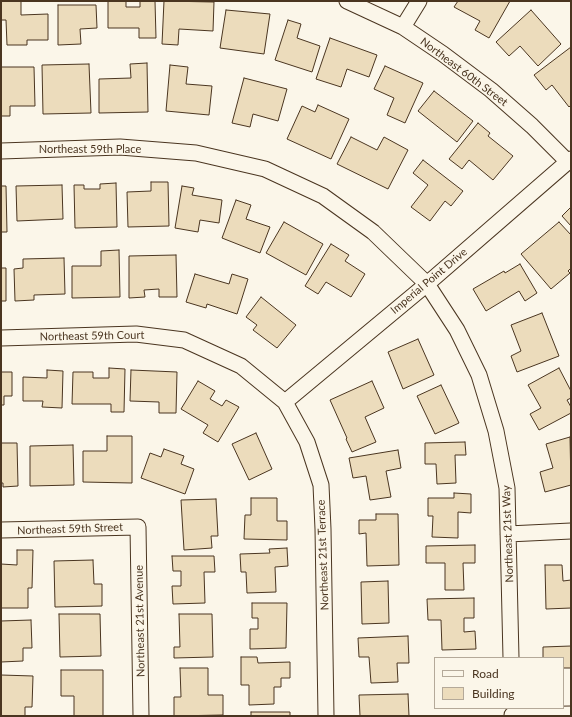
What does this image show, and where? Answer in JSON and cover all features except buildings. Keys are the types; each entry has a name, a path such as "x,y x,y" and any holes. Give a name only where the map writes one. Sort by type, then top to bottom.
{"street":[{"name":"Northeast 60th Street","path":"347,1 403,26 443,54 491,90 569,161"},
{"path":"403,26 419,1"},
{"name":"Northeast 59th Place","path":"1,151 120,147 196,153 265,169 323,196 373,232 427,284"},
{"name":"Imperial Point Drive","path":"285,402 427,284 569,161"},
{"name":"Northeast 21st Way","path":"427,284 457,330 479,375 496,431 507,488 511,657"},
{"name":"Northeast 59th Court","path":"1,338 136,334 184,340 241,366 285,402"},
{"name":"Northeast 21st Terrace","path":"285,402 307,442 321,485 326,716"},
{"name":"Northeast 59th Street","path":"1,530 138,527"},
{"name":"Northeast 21st Avenue","path":"138,527 141,716"},
{"path":"508,534 571,531"},
{"path":"512,713 571,714"}]}
